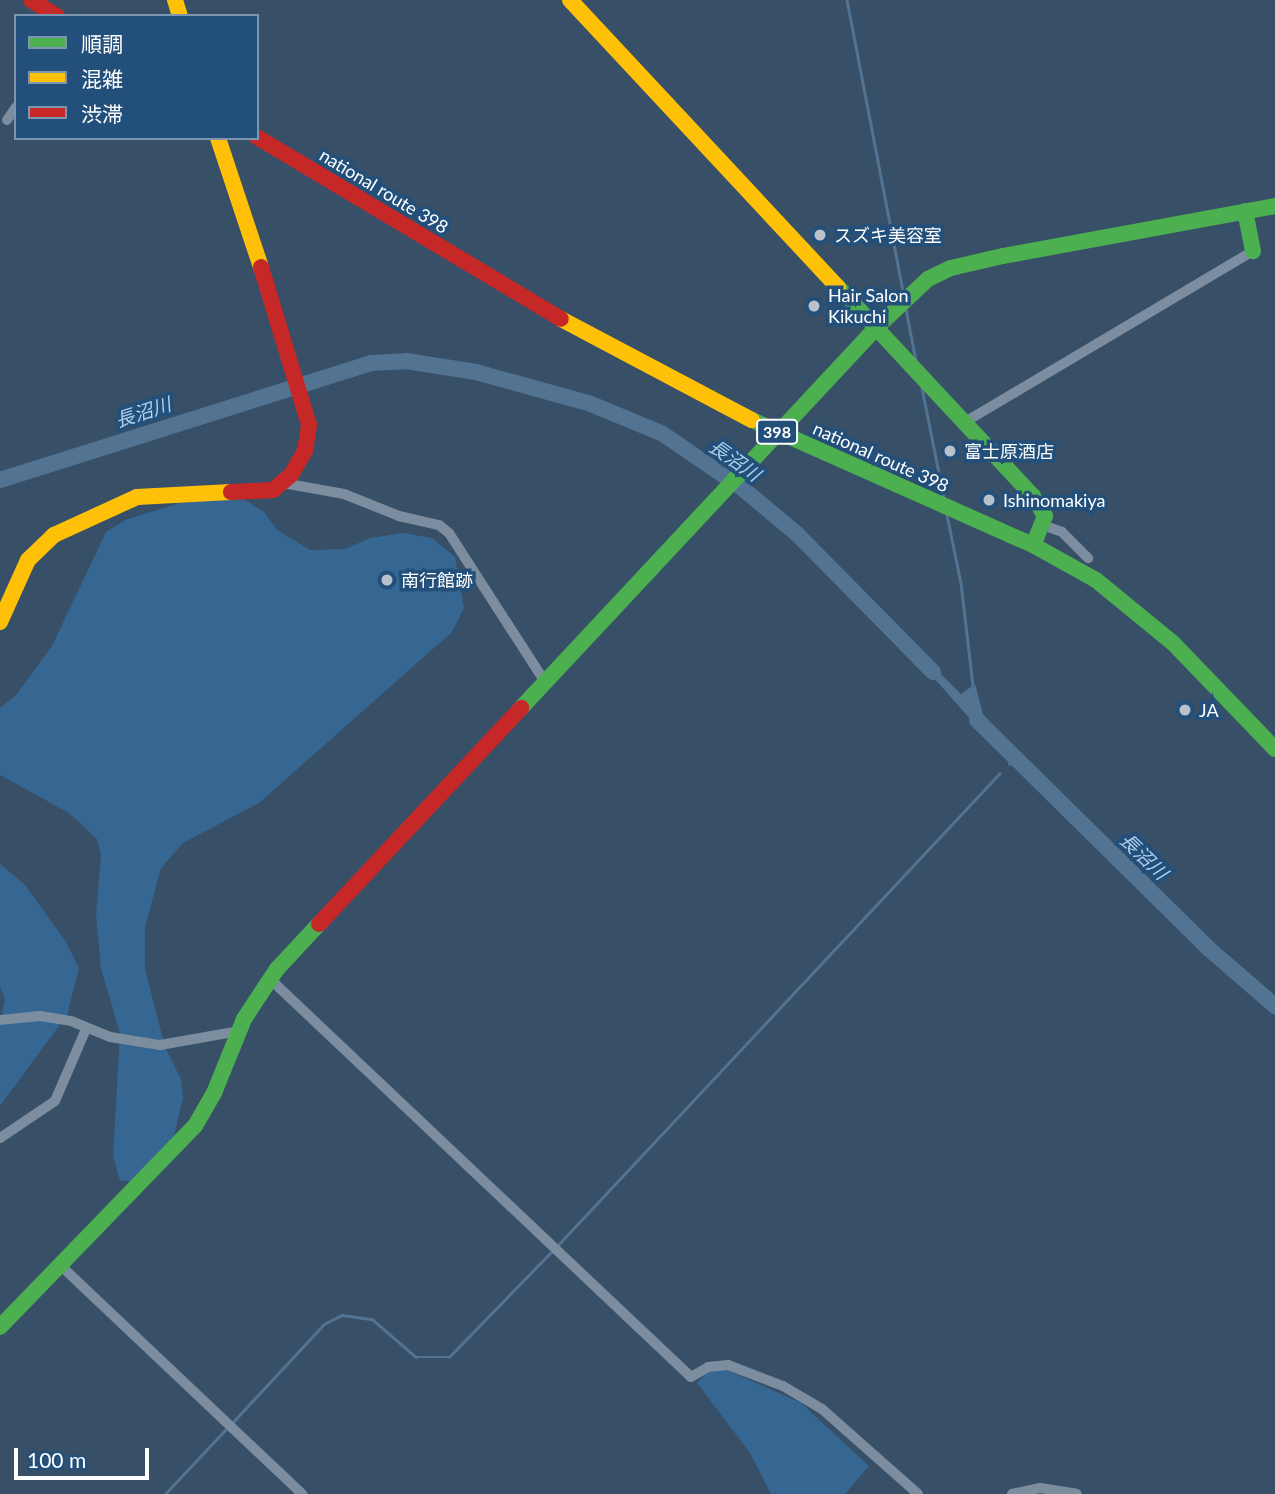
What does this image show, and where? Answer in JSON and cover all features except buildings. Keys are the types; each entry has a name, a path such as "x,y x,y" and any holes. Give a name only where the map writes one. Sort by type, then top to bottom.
{"main road":[{"path":"31,0 54,14"},
{"path":"570,0 1042,507 1042,525 1033,545"},
{"name":"national route 398","path":"259,138 562,320 780,434 1033,545 1126,602 1189,659 1275,749"},
{"path":"0,622 34,553 54,535 137,497 261,492 283,483 298,464 308,439 302,398 219,140"},
{"path":"0,1327 195,1126 214,1093 239,1031 270,979 877,327 928,279 965,264 1275,206"},
{"path":"1245,211 1253,251"}],"street":[{"path":"7,120 14,110"},
{"path":"965,422 1253,251"},
{"path":"283,483 344,494 439,525 449,533 545,682"},
{"path":"1042,525 1062,532 1088,558"},
{"path":"270,979 691,1377 708,1367 728,1365 805,1397 918,1494"},
{"path":"0,1020 40,1016 71,1021 86,1030 160,1045 239,1031"},
{"path":"0,1138 55,1101 86,1030"},
{"path":"59,1264 302,1494"},
{"path":"1012,1494 1040,1488 1077,1494"}],"shaded area":[{"path":"211,493 245,500 264,512 277,530 310,550 345,549 370,538 403,533 432,538 455,557 464,608 452,632 259,803 183,843 161,868 145,927 145,969 165,1047 181,1079 183,1098 173,1140 132,1181 120,1181 113,1156 120,1033 101,969 96,915 101,855 97,839 69,813 0,775 0,708 16,695 52,646 106,532 125,520"},
{"path":"923,656 961,694 975,684 983,714 996,731 987,738 918,660"},
{"path":"0,864 25,885 66,942 79,968 67,1015 0,1106 0,1022 5,999 0,987"},
{"path":"727,1370 801,1403 869,1466 845,1494 771,1494 750,1453 697,1383 708,1372"}],"waterway":[{"path":"847,0 903,292"},
{"path":"906,309 916,361"},
{"name":"長沼川","path":"0,480 371,363 406,361 476,372 591,404 663,434 742,488 797,534 933,672"},
{"path":"922,388 944,498"},
{"path":"947,515 961,583 973,685"},
{"name":"長沼川","path":"977,720 1208,948 1275,1006"},
{"name":"長沼川","path":"1009,764 1014,757"},
{"path":"557,1246 999,774"},
{"path":"232,1423 324,1324 342,1315 372,1319 416,1357 449,1357 552,1251"},
{"path":"165,1494 227,1428"}],"traffic: fast":[{"path":"521,708 877,327 928,279 951,268 1003,256 1275,206"},
{"path":"1245,211 1253,251"},
{"path":"838,287 1033,496 1045,516 1033,545"},
{"path":"752,420 1033,545 1096,580 1173,643 1275,749"},
{"path":"0,1327 195,1126 214,1093 244,1019 277,969 319,924"}],"traffic: slow":[{"path":"175,0 179,14"},
{"path":"570,0 838,287"},
{"path":"219,140 261,267"},
{"path":"561,319 752,420"},
{"path":"0,622 28,560 54,535 137,497 231,492"}],"traffic: jam":[{"path":"31,0 54,14"},
{"path":"259,138 561,319"},
{"path":"231,492 273,490 291,475 305,451 309,425 261,267"},
{"path":"319,924 521,708"}],"place":[{"name":"スズキ美容室","path":"820,235"},
{"name":"Hair Salon Kikuchi","path":"814,306"},
{"name":"富士原酒店","path":"950,451"},
{"name":"Ishinomakiya","path":"989,500"},
{"name":"南行館跡","path":"387,580"},
{"name":"JA","path":"1185,710"}]}
